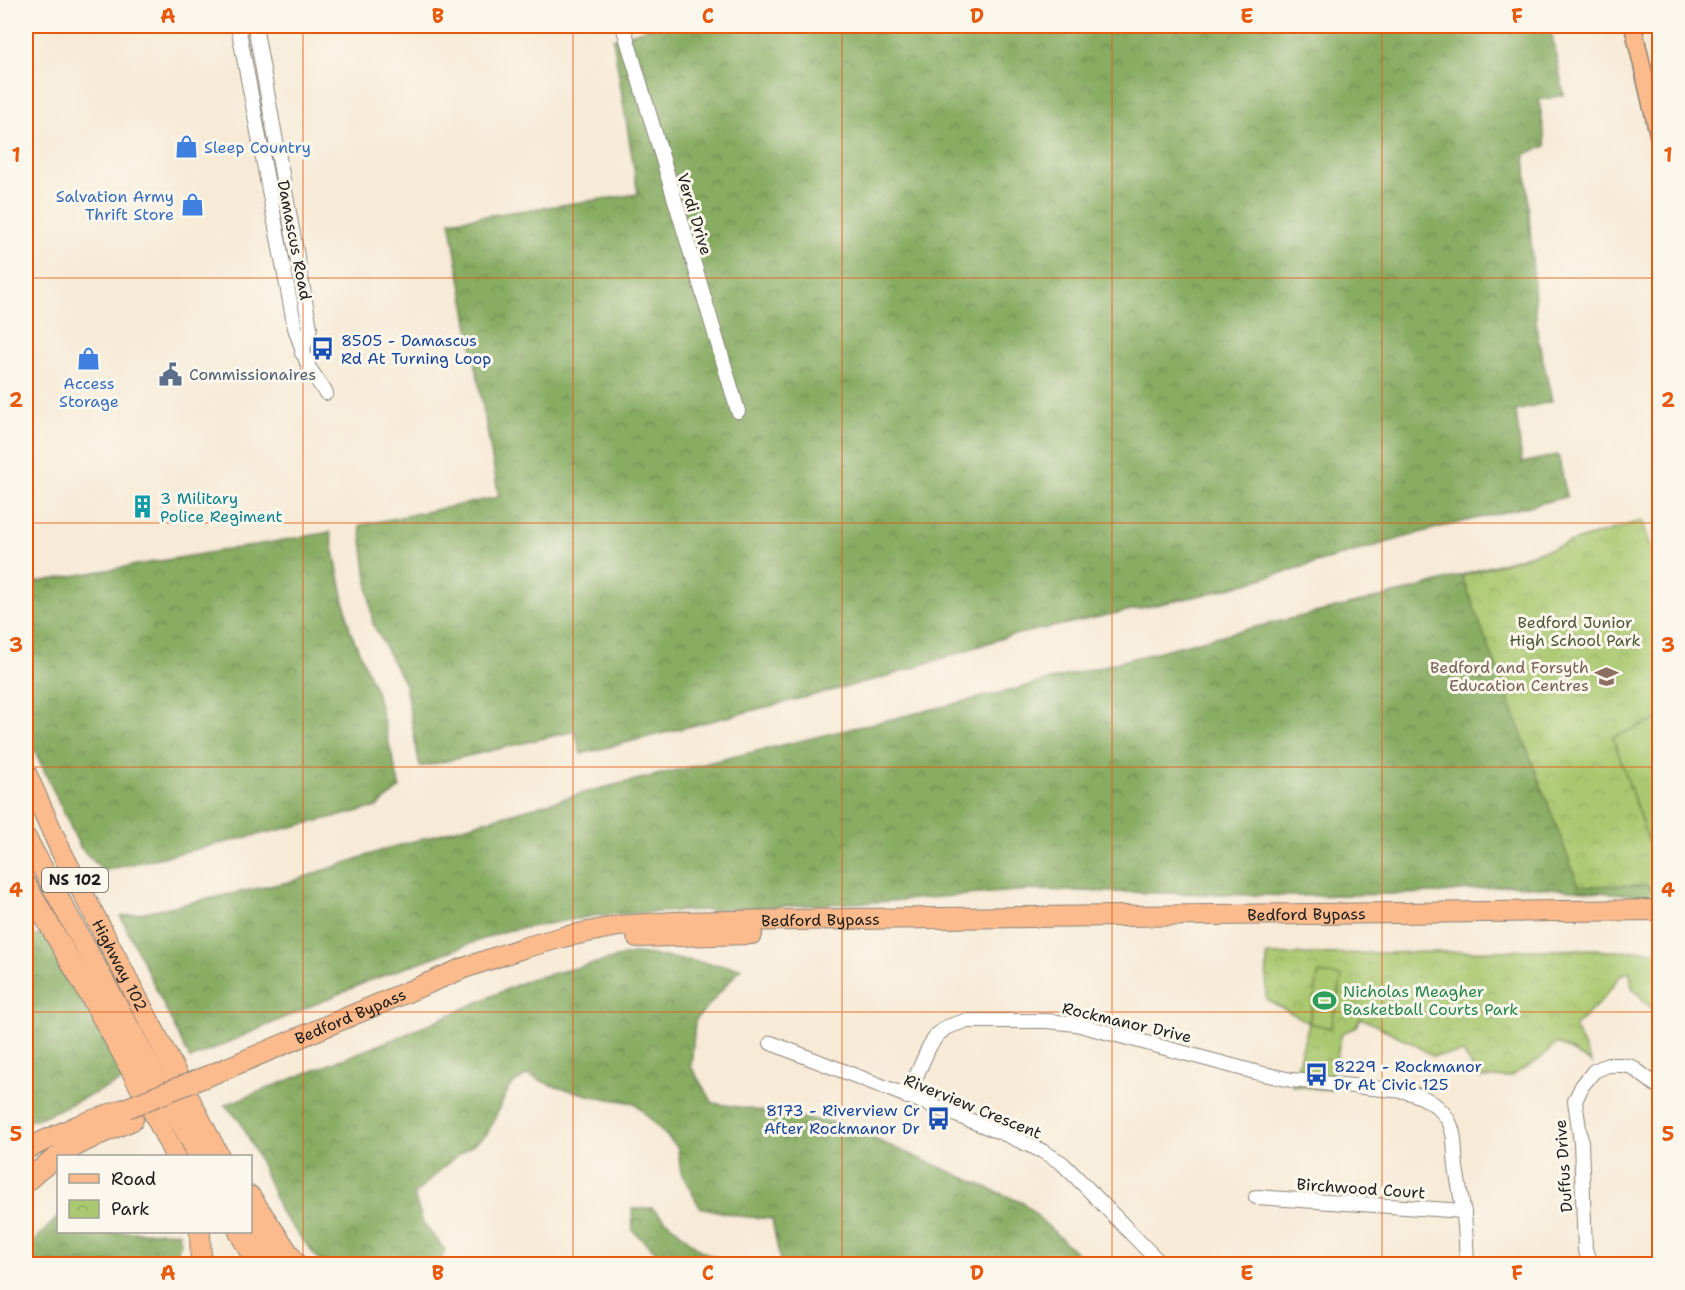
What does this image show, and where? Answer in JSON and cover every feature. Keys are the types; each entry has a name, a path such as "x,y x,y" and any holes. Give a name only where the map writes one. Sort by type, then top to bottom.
{"highway":[{"name":"Highway 102","path":"26,773 66,861 218,1155"},
{"name":"Highway 102","path":"26,838 198,1155"},
{"path":"26,855 83,957 98,972"},
{"path":"26,885 86,987 176,1155"},
{"name":"Bedford Bypass","path":"227,1074 464,968 533,945 618,926 674,922 840,919 1659,910"},
{"name":"Bedford Bypass","path":"61,1155 130,1114 471,976 522,958 564,947 615,939 989,928 1659,923"},
{"path":"193,1108 223,1155"},
{"name":"Bedford Bypass","path":"26,1149 79,1125 130,1114"},
{"name":"Bedford Bypass","path":"26,1182 35,1172 57,1158"},
{"path":"252,1199 296,1264"},
{"path":"252,1219 277,1264"},
{"path":"200,1233 201,1264"},
{"path":"240,1233 257,1264"}],"main road":[{"path":"1633,26 1659,143"}],"street":[{"name":"Damascus Road","path":"238,26 293,317 302,353 313,376 326,393"},
{"name":"Damascus Road","path":"255,26 310,327 302,353"},
{"name":"Verdi Drive","path":"623,26 738,411"},
{"name":"Rockmanor Drive","path":"907,1097 929,1047 937,1035 947,1027 965,1021 1047,1021 1076,1024 1291,1080 1404,1091 1430,1100 1447,1118 1453,1131 1456,1167 1464,1211 1467,1264"},
{"name":"Riverview Crescent","path":"771,1043 1005,1134 1042,1151 1062,1164 1161,1264"},
{"name":"Duffus Drive","path":"1592,1264 1585,1250 1581,1142 1575,1101 1582,1086 1594,1071 1608,1065 1632,1067 1659,1088"},
{"name":"Birchwood Court","path":"1256,1197 1464,1211"}],"green space":[{"path":"655,26 1550,26 1564,95 1539,100 1546,146 1525,154 1537,333 1552,401 1516,411 1522,463 1558,455 1567,497 1437,528 1212,593 1009,636 889,676 581,754 575,731 420,767 405,685 373,624 360,525 499,497 450,221 638,194 613,39"},
{"name":"Bedford Junior High School Park","path":"1643,520 1660,585 1659,893 1646,885 1579,886 1462,576"},
{"path":"330,532 350,630 376,691 400,788 377,807 103,871 80,847 35,751 26,725 26,584"},
{"path":"1542,551 1660,873 1659,897 1511,885 1442,893 1299,896 1029,890 878,902 600,915 505,931 366,982 190,1059 121,917 293,881 386,849 594,790 1004,692 1214,637 1411,590"},
{"path":"1659,719 1659,873 1613,737"},
{"path":"45,933 126,1079 26,1122 26,938"},
{"path":"1597,949 1659,951 1659,1016 1632,988 1630,972 1620,975 1605,996 1574,1027 1592,1063 1557,1043 1539,1060 1509,1077 1480,1078 1463,1053 1432,1056 1414,1044 1361,1018 1355,1028 1342,1033 1334,1068 1332,1090 1292,1086 1309,1023 1266,999 1267,955"},
{"path":"637,953 741,968 695,1021 691,1067 713,1103 837,1123 1023,1203 1088,1264 778,1264 780,1261 772,1219 739,1216 700,1207 681,1173 678,1148 635,1103 592,1096 554,1086 527,1075 510,1086 487,1134 449,1162 414,1195 423,1223 445,1250 440,1264 322,1264 281,1213 240,1121 225,1105 404,1035 530,979"},
{"name":"Nicholas Meagher Basketball Courts Park","path":"1319,973 1342,977 1331,1028 1309,1023"},
{"path":"652,1208 700,1250 728,1264 669,1264 633,1231 632,1209"},
{"path":"57,1218 57,1233 179,1233 181,1243 173,1264 26,1264 26,1249"}],"place":[{"name":"Sleep Country","path":"186,147"},
{"name":"Salvation Army Thrift Store","path":"192,205"},
{"name":"8505 - Damascus Rd At Turning Loop","path":"323,349"},
{"name":"Access Storage","path":"89,358"},
{"name":"Commissionaires","path":"171,374"},
{"name":"3 Military Police Regiment","path":"142,507"},
{"name":"Bedford and Forsyth Education Centres","path":"1607,676"},
{"name":"Nicholas Meagher Basketball Courts Park","path":"1325,1000"},
{"name":"8229 - Rockmanor Dr At Civic 125","path":"1316,1075"},
{"name":"8173 - Riverview Cr After Rockmanor Dr","path":"938,1119"}]}
